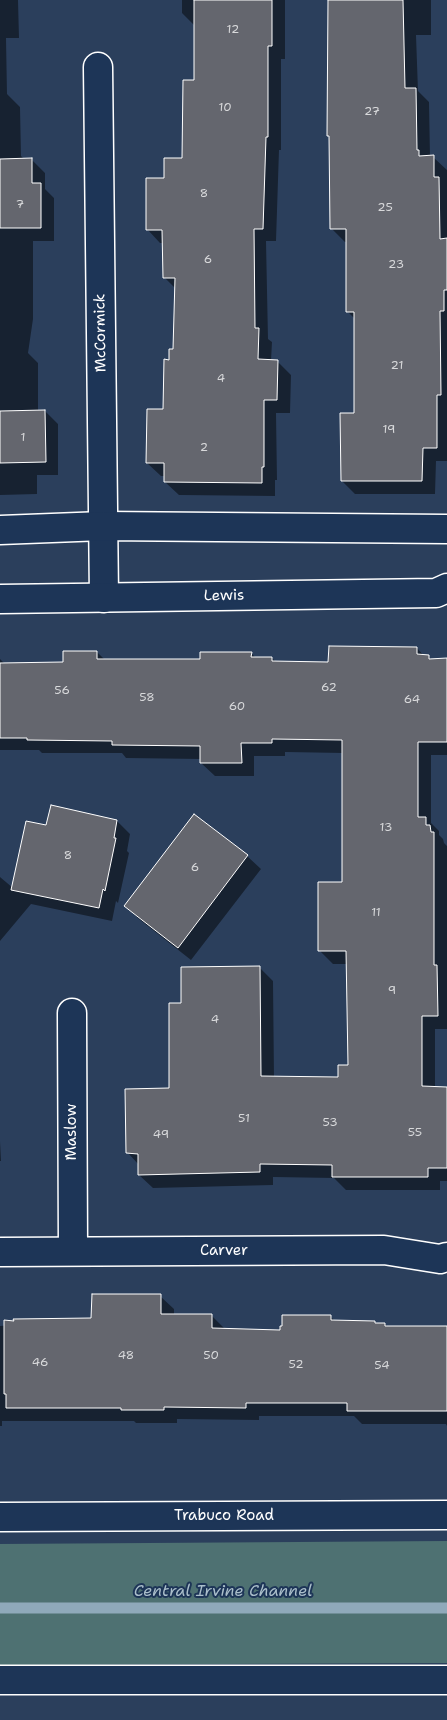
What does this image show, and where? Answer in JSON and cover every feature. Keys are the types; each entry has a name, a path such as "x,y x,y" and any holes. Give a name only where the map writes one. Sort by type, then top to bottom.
{"street":[{"name":"McCormick","path":"98,67 104,598"},
{"path":"0,530 103,526 447,529"},
{"name":"Lewis","path":"0,600 436,593 447,588"},
{"name":"Maslow","path":"72,1012 73,1251"},
{"name":"Carver","path":"0,1252 384,1250 440,1259 447,1257"},
{"name":"Trabuco Road","path":"0,1517 447,1515"},
{"path":"0,1680 447,1680"}],"green space":[{"path":"447,1541 447,1663 0,1665 0,1544"}],"building":[{"path":"194,0 272,0 272,46 268,46 268,137 266,137 263,229 254,229 255,328 259,328 258,359 278,360 277,400 264,400 264,467 262,467 262,483 164,482 164,463 146,463 147,409 163,409 164,359 169,360 169,349 173,349 175,278 163,278 162,230 146,230 146,178 164,178 164,158 182,158 183,80 194,80"},
{"path":"328,0 403,0 405,88 416,88 417,150 419,150 419,156 434,155 434,177 439,177 440,239 447,238 447,290 444,290 444,311 440,311 441,395 437,395 437,448 423,448 422,481 341,481 340,413 354,413 354,312 346,312 346,229 330,229 329,136 327,136"},
{"path":"32,158 32,183 41,183 41,228 0,228 0,159"},
{"path":"45,410 46,462 0,463 0,411"},
{"path":"329,646 417,647 417,654 429,655 429,659 447,658 447,742 418,742 418,817 426,817 426,825 430,825 431,832 434,832 434,965 437,965 438,1016 422,1016 422,1086 447,1087 447,1168 428,1168 428,1177 332,1177 332,1165 260,1164 260,1172 138,1175 138,1154 126,1153 125,1089 169,1088 169,1003 181,1003 181,967 260,966 261,1076 338,1077 338,1065 348,1065 346,951 318,951 318,882 342,882 342,740 272,739 272,743 241,743 242,763 200,763 200,746 112,745 112,741 0,738 0,663 63,662 63,651 97,651 97,659 200,659 200,652 252,652 251,657 272,657 272,661 328,662"},
{"path":"51,805 117,820 114,838 116,838 105,891 103,889 99,908 11,890 26,821 46,825"},
{"path":"194,814 248,855 178,948 124,906"},
{"path":"92,1294 161,1294 161,1314 212,1314 212,1328 280,1330 282,1315 331,1315 331,1320 375,1321 375,1323 385,1323 385,1326 447,1326 447,1411 347,1411 347,1403 246,1403 246,1408 164,1407 164,1410 6,1408 6,1394 4,1394 4,1320 91,1318"}],"waterway":[{"name":"Central Irvine Channel","path":"0,1608 447,1608"}]}
